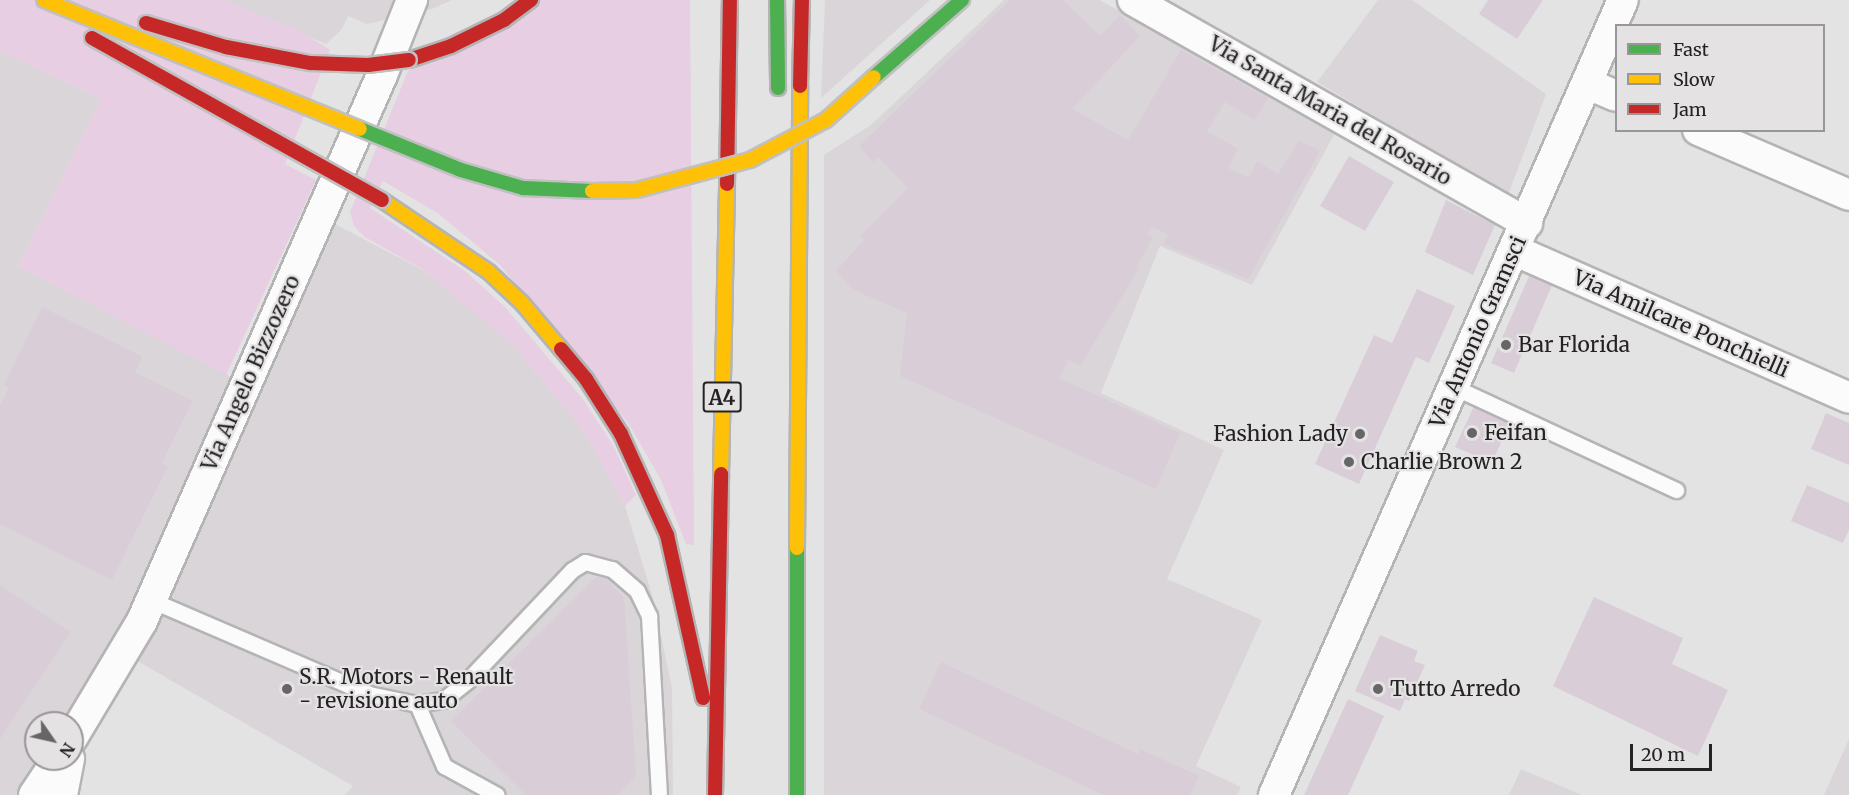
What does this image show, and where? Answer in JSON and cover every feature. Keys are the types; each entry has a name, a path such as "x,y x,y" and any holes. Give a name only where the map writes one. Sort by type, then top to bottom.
{"highway":[{"path":"29,0 226,116 382,200 462,251 522,303 586,378 621,434 667,535 715,761"},
{"path":"44,0 461,170 523,188 574,192 637,190 750,160 826,120 962,0"},
{"path":"66,0 226,46 310,63 368,65 409,60 451,46 504,20 531,0"},
{"name":"A4","path":"715,795 730,0"},
{"path":"777,0 778,107"},
{"path":"797,795 796,221 802,0"},
{"path":"778,130 778,166"}],"street":[{"name":"Via Angelo Bizzozero","path":"84,722 122,659 151,600 382,75 412,0"},
{"name":"Via Santa Maria del Rosario","path":"1133,0 1527,223"},
{"name":"Via Antonio Gramsci","path":"1274,795 1623,0"},
{"path":"1588,84 1615,95"},
{"path":"1703,132 1849,195"},
{"name":"Via Amilcare Ponchielli","path":"1514,250 1849,398"},
{"name":"Via Angelo Bizzozero","path":"34,795 52,771"},
{"name":"Via Angelo Bizzozero","path":"62,795 66,771"}],"lane":[{"path":"1454,387 1676,490"},
{"path":"151,600 369,694 417,704 443,700 467,681 572,570 585,562 612,569 637,591 649,616 659,795"},
{"path":"417,704 444,766 497,795"}],"shaded area":[{"path":"0,0 224,0 301,31 330,50 285,164 316,180 226,375 18,266 101,99 0,51"},
{"path":"224,0 452,0 432,9 367,24 348,16 342,29 326,44"},
{"path":"541,0 690,0 694,545 686,544 661,480 629,424 500,265 439,214 383,181 370,208 465,271 505,307 582,398 613,445 636,495 625,506 585,433 515,347 420,268 365,237 354,226 350,212 408,71"},
{"path":"825,0 930,0 821,98"},
{"path":"1004,0 1100,0 1335,133 1252,285 1160,246 1101,393 1224,450 1167,579 1262,620 1196,766 1241,787 1237,795 824,795 824,155 871,125"},
{"path":"1378,0 1412,0 1546,94 1508,195 1317,82"},
{"path":"0,51 101,99 18,266 233,378 125,623 77,711 24,711 24,771 77,771 72,795 0,795"},
{"path":"331,222 419,268 467,304 515,347 585,433 625,506 653,598 672,688 673,795 345,795 353,786 134,659"},
{"path":"1849,739 1849,795 1824,795"},
{"path":"1521,769 1582,795 1509,795"}],"building":[{"path":"1010,0 1063,0 1100,36 1120,15 1140,36 1072,109 1128,140 1181,50 1268,98 1254,120 1225,102 1207,131 1238,149 1228,168 1249,178 1257,161 1278,174 1299,140 1320,151 1248,279 1163,244 1168,235 1152,227 1147,233 1153,238 1136,267 1139,269 1080,366 1068,360 1059,378 1180,433 1156,489 900,376 907,313 854,290 836,271 865,239 860,236 908,188 878,157 873,162 859,146"},
{"path":"1488,0 1543,0 1517,39 1479,14"},
{"path":"1349,156 1394,182 1365,231 1320,206"},
{"path":"1446,200 1495,225 1473,275 1425,252"},
{"path":"1530,274 1553,283 1514,373 1491,363"},
{"path":"1417,289 1455,306 1429,363 1416,357 1359,484 1315,464 1374,335 1392,343"},
{"path":"42,307 143,357 135,372 193,401 162,463 168,466 112,580 0,524 0,405 9,388 4,385"},
{"path":"1475,404 1511,420 1492,463 1455,447"},
{"path":"1826,413 1849,423 1849,465 1811,449"},
{"path":"1807,485 1849,503 1849,530 1843,543 1791,521"},
{"path":"600,573 624,598 636,776 617,795 526,795 451,721"},
{"path":"0,585 71,632 0,739"},
{"path":"1594,597 1683,638 1672,664 1728,690 1698,756 1553,686"},
{"path":"1380,635 1418,651 1414,661 1425,665 1409,701 1405,699 1400,711 1355,691"},
{"path":"941,662 1138,754 1140,749 1199,776 1190,795 1104,795 919,709"},
{"path":"1348,699 1384,716 1348,795 1304,795"}],"traffic: fast":[{"path":"777,0 778,88"},
{"path":"874,77 962,0"},
{"path":"360,129 461,170 523,188 592,191"},
{"path":"797,548 797,795"}],"traffic: slow":[{"path":"44,0 360,129"},
{"path":"592,191 637,190 750,160 826,120 874,77"},
{"path":"797,548 800,86"},
{"path":"721,474 727,184"},
{"path":"382,200 489,272 522,303 561,349"}],"traffic: jam":[{"path":"409,60 451,46 504,20 531,0"},
{"path":"727,184 730,0"},
{"path":"800,86 802,0"},
{"path":"146,23 226,47 310,63 368,65 409,60"},
{"path":"92,38 382,200"},
{"path":"561,349 586,379 621,434 667,535 703,698"},
{"path":"715,795 721,474"}],"place":[{"name":"Bar Florida","path":"1506,345"},
{"name":"Feifan","path":"1472,433"},
{"name":"Fashion Lady","path":"1360,434"},
{"name":"Charlie Brown 2","path":"1349,462"},
{"name":"S.R. Motors - Renault - revisione auto","path":"287,689"},
{"name":"Tutto Arredo","path":"1378,689"}]}
